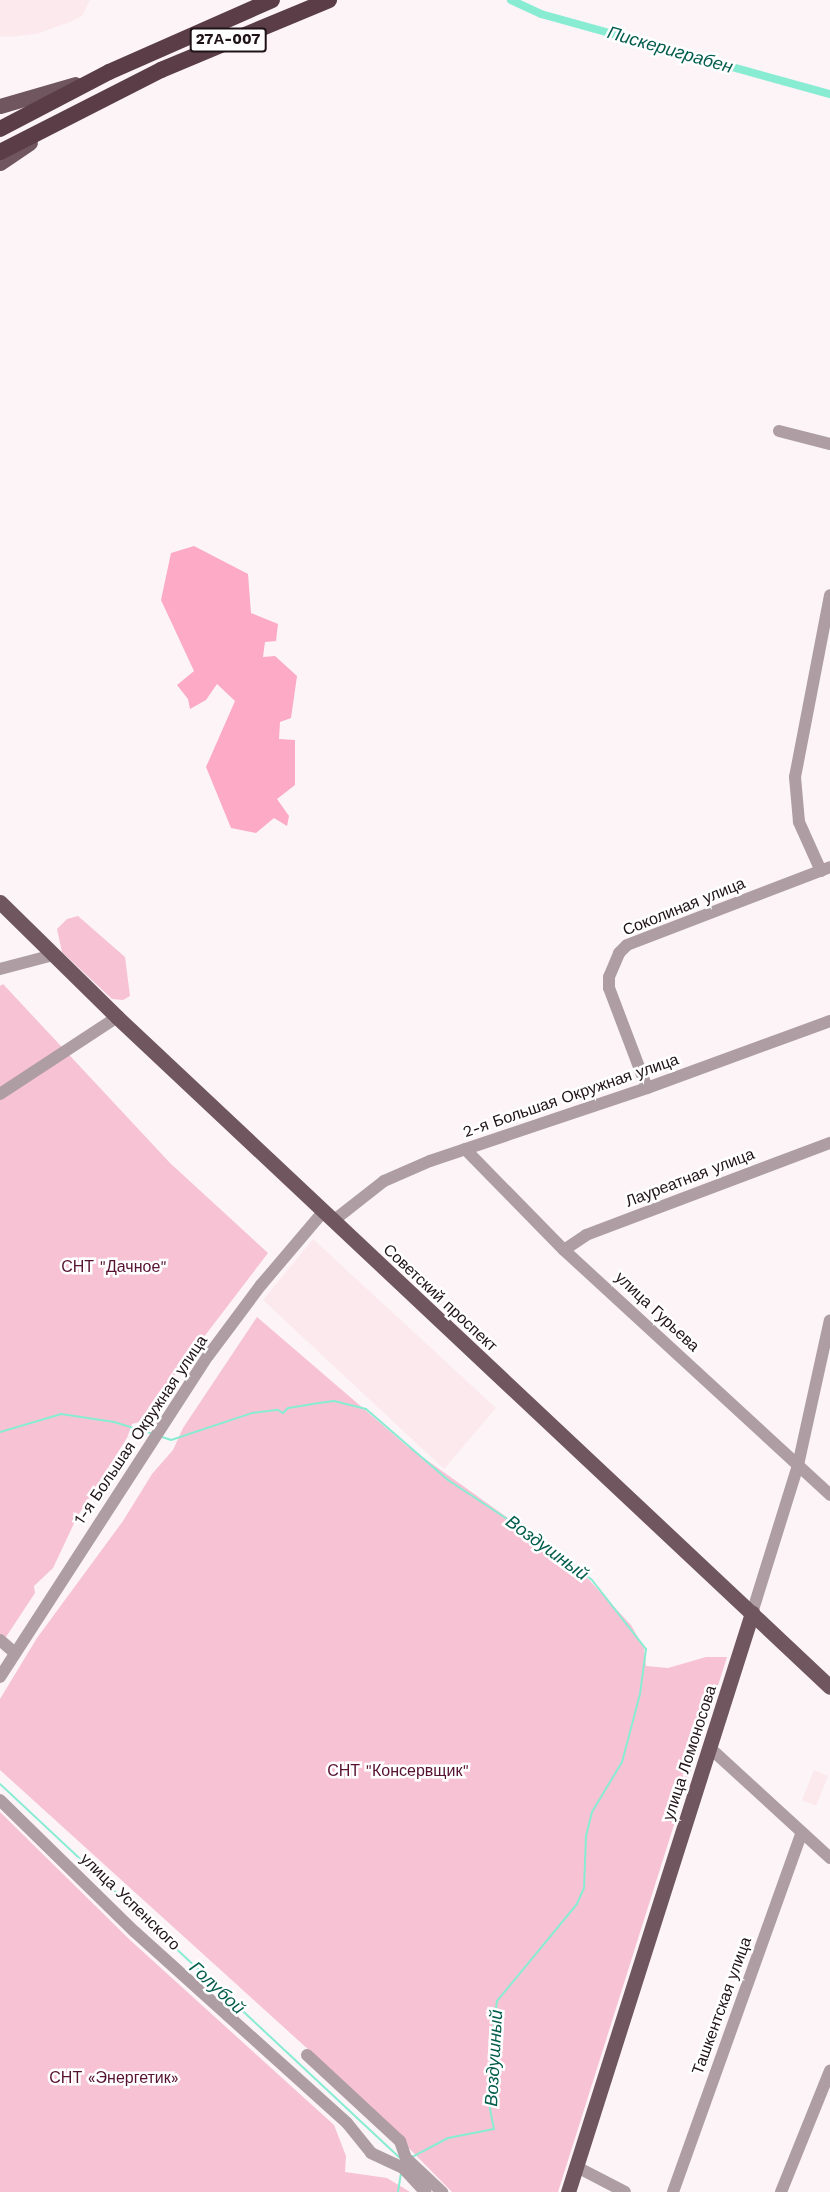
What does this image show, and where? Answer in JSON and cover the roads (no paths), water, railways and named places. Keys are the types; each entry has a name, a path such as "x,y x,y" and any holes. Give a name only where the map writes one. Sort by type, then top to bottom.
{"highway":[{"name":"27А-007","path":"0,129 109,72 272,0"},
{"name":"27А-007","path":"0,152 161,70 329,0"}],"main road":[{"path":"0,106 109,72"},
{"path":"0,163 80,110"},
{"name":"Советский проспект","path":"0,892 29,931"},
{"name":"Советский проспект","path":"0,902 117,1017 221,1111 328,1216 830,1687"},
{"name":"улица Ломоносова","path":"568,2192 752,1613"}],"street":[{"path":"779,431 830,444"},
{"path":"826,869 799,822 795,777 830,595"},
{"name":"Соколиная улица","path":"647,1088 609,987 609,977 619,953 627,945 826,869"},
{"path":"0,969 52,955"},
{"path":"0,1094 117,1017"},
{"name":"2-я Большая Окружная улица","path":"328,1216 384,1181 465,1149 647,1088 830,1021"},
{"name":"Лауреатная улица","path":"564,1250 586,1235 830,1143"},
{"name":"улица Гурьева","path":"465,1149 564,1250 830,1495"},
{"name":"1-я Большая Окружная улица","path":"0,1677 208,1356 261,1284 328,1216"},
{"name":"улица Ломоносова","path":"752,1613 798,1465 830,1320"},
{"path":"0,1640 15,1653"},
{"path":"710,1748 830,1858"},
{"name":"улица Успенского","path":"0,1800 135,1932 347,2123 370,2153 403,2168 425,2192"},
{"name":"Ташкентская улица","path":"674,2192 802,1832"},
{"path":"307,2055 400,2141 406,2158 442,2192"},
{"path":"781,2192 830,2071"},
{"path":"577,2167 626,2192"}],"waterway":[{"name":"Пискериграбен","path":"511,0 541,14 830,94"},
{"name":"Воздушный","path":"162,1437 171,1440 252,1413 278,1410 283,1413 288,1408 312,1404 334,1401 366,1409 448,1480 554,1550 592,1580 646,1649 640,1694 622,1762 592,1812 586,1836 584,1888 577,1904 497,2001 490,2055 490,2109 494,2129 448,2138 412,2157"},
{"name":"Воздушный","path":"0,1432 61,1414 114,1422 151,1433"},
{"name":"Голубой","path":"0,1784 401,2159"},
{"name":"Воздушный","path":"398,2192 401,2172"}],"park label":[{"name":"СНТ \"Дачное\"","path":"114,1267"},
{"name":"СНТ \"Консервщик\"","path":"398,1771"},
{"name":"СНТ «Энергетик»","path":"114,2078"}]}
